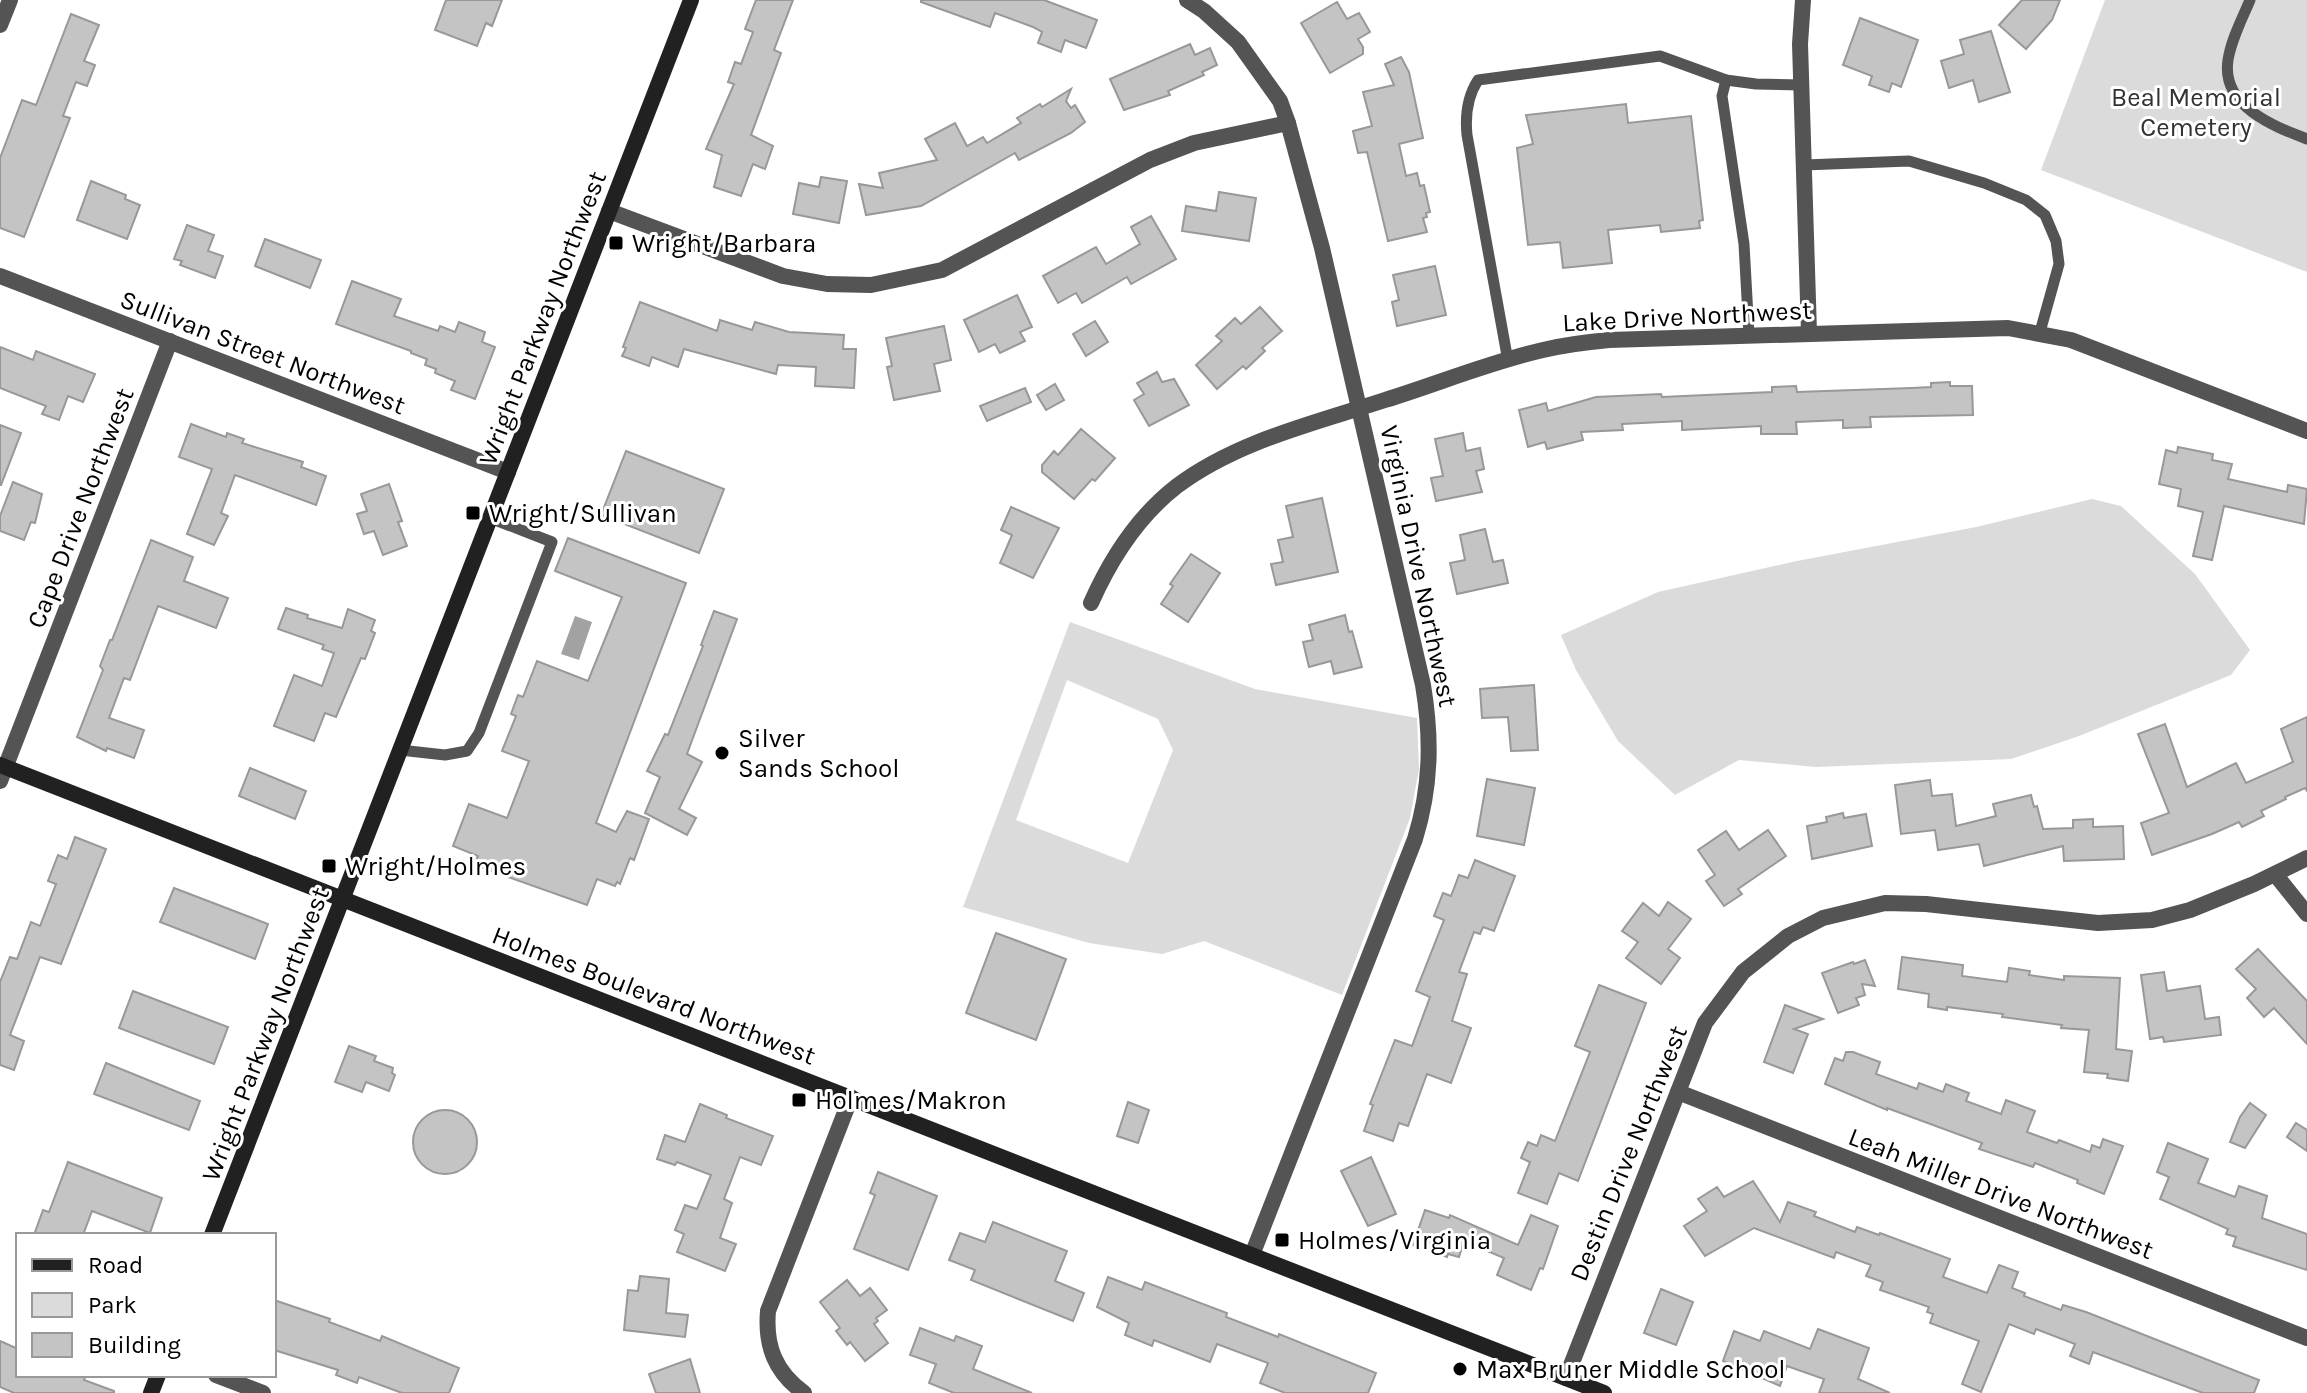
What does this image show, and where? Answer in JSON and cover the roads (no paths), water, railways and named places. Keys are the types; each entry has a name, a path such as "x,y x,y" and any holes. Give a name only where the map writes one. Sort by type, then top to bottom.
{"street":[{"path":"0,25 10,0"},
{"name":"Wright Parkway Northwest","path":"213,1233 691,0"},
{"name":"Virginia Drive Northwest","path":"1187,0 1238,42 1280,101 1288,123 1319,232 1423,685 1430,738 1427,792 1415,839 1252,1255"},
{"path":"1803,0 1800,44 1809,333"},
{"path":"609,211 783,276 827,284 871,285 942,270 1150,160 1194,143 1288,123"},
{"name":"Sullivan Street Northwest","path":"0,276 508,472"},
{"name":"Lake Drive Northwest","path":"1091,603 1124,541 1147,514 1176,487 1244,447 1541,350 1609,340 2008,328 2040,332 2071,340 2307,431"},
{"name":"Cape Drive Northwest","path":"2,771 170,341"},
{"name":"Holmes Boulevard Northwest","path":"2,771 343,898 1604,1393"},
{"name":"Destin Drive Northwest","path":"1566,1378 1705,1023 1743,972 1788,936 1823,918 1885,903 1926,904 2098,923 2152,920 2190,910 2307,858"},
{"path":"2275,874 2307,914"},
{"name":"Leah Miller Drive Northwest","path":"1678,1092 2307,1338"},
{"path":"804,1393 783,1376 772,1359 767,1328 768,1311 851,1097"},
{"path":"221,1377 263,1393"}],"lane":[{"path":"2250,0 2227,65 2233,91 2259,118 2307,139"},
{"path":"1508,361 1467,135 1466,116 1471,90 1478,80 1660,56 1726,80 1801,85"},
{"path":"1726,80 1722,96 1744,244 1749,335"},
{"path":"1804,165 1909,161 1984,183 2026,200 2045,215 2056,241 2059,264 2040,332"},
{"path":"400,750 445,755 467,751 479,733 552,542 490,518"}],"place":[{"name":"Wright/Barbara","path":"616,243"},
{"name":"Wright/Sullivan","path":"473,513"},
{"name":"Silver Sands School","path":"722,753"},
{"name":"Wright/Holmes","path":"329,866"},
{"name":"Holmes/Makron","path":"799,1100"},
{"name":"Holmes/Virginia","path":"1282,1240"},
{"name":"Max Bruner Middle School","path":"1460,1369"}],"park label":[{"name":"Beal Memorial Cemetery","path":"2196,112"}]}
